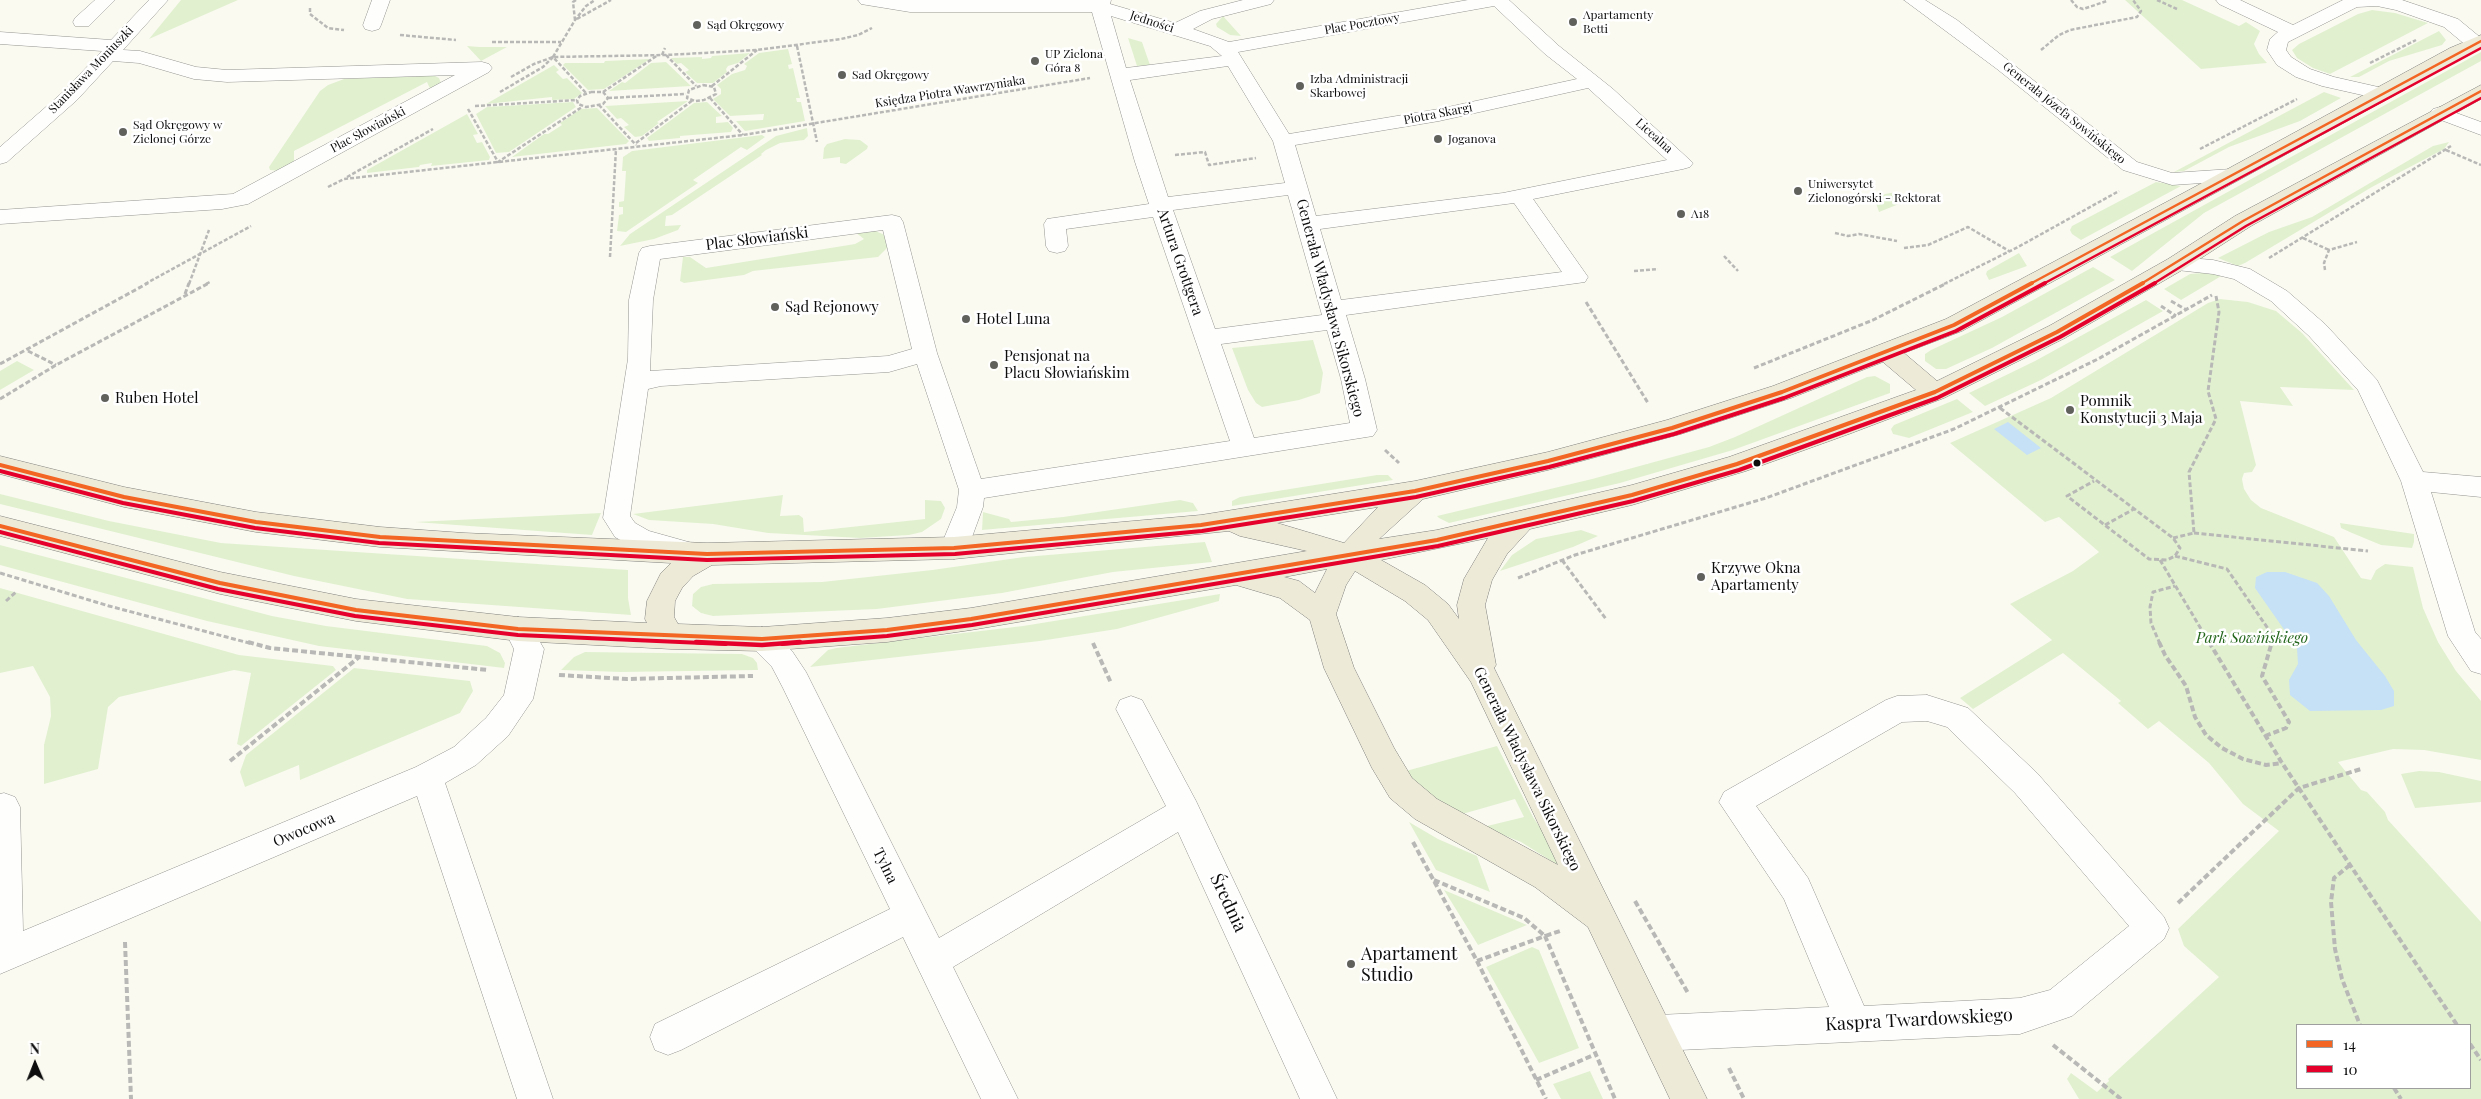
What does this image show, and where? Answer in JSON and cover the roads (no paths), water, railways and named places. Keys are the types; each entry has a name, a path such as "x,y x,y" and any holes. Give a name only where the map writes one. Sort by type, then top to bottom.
{"main road":[{"path":"0,465 124,497 256,522 464,543 707,554 818,553 954,548 1222,523 1415,491 1548,461 1672,428 1782,392 1954,325 2380,93 2478,42"},
{"path":"0,526 220,583 420,619 518,629 762,639 886,630 952,621 1437,540 1632,495 1737,464 1935,392 2058,332 2176,264 2243,221 2481,90"},
{"path":"1886,351 1935,392"},
{"path":"1234,574 1289,589 1322,614 1333,583 1350,555 1377,523 1415,491"},
{"path":"1482,674 1471,605 1478,579 1497,547 1520,522"},
{"name":"Generała Władysława Sikorskiego","path":"1222,523 1295,537 1350,555 1415,592 1438,612 1482,674 1689,1099"},
{"path":"671,636 659,619 661,601 671,581 683,568 707,554"},
{"name":"Generała Władysława Sikorskiego","path":"1322,614 1339,668 1384,758 1402,788 1426,809 1547,876 1600,918"}],"street":[{"path":"82,22 106,0"},
{"name":"Stanisława Moniuszki","path":"0,158 70,96 159,0"},
{"path":"372,24 381,0"},
{"name":"Jedności","path":"867,0 910,7 1078,6 1102,8 1217,42 1224,55"},
{"path":"1176,30 1206,15 1265,0"},
{"name":"Plac Pocztowy","path":"1120,74 1499,0"},
{"name":"Licealna","path":"1307,224 1520,196 1683,163 1552,50 1499,0"},
{"name":"Generała Józefa Sowińskiego","path":"1912,0 1950,24 2004,65 2130,166 2152,174 2190,179 2232,175"},
{"path":"2225,0 2293,32"},
{"path":"2380,93 2329,82 2303,73 2284,61 2280,56 2276,50 2279,39 2354,2 2382,1 2400,5 2451,23 2478,42"},
{"path":"1102,8 1120,74"},
{"path":"0,38 112,50"},
{"name":"Plac Słowiański","path":"0,216 222,203 240,199 482,68 228,76 194,72 112,50"},
{"name":"Generała Władysława Sikorskiego","path":"972,490 1364,430 1353,379 1283,141 1224,55"},
{"name":"Artura Grottgera","path":"1120,74 1144,159 1245,448"},
{"name":"Piotra Skargi","path":"1283,141 1439,115 1591,82"},
{"path":"2440,113 2480,129"},
{"path":"1057,246 1055,224 1297,188"},
{"path":"1206,338 1334,315 1577,276 1520,196"},
{"name":"Plac Słowiański","path":"707,554 661,546 641,539 625,530 616,518 640,359 640,300 650,253 892,222 925,354 972,490"},
{"path":"2176,264 2213,267 2242,274 2279,296 2343,356 2368,386 2414,482 2462,636 2481,662"},
{"path":"636,382 661,378 889,364 925,354"},
{"path":"2414,482 2481,486"},
{"path":"954,548 970,507 972,490"},
{"name":"Owocowa","path":"3,956 427,777 465,756 497,727 518,699 529,649 518,629"},
{"name":"Tylna","path":"762,639 782,659 794,681 1000,1099"},
{"name":"Kaspra Twardowskiego","path":"1658,1033 1854,1024 2020,1016 2060,1004 2152,928 2026,783 1957,717 1927,708 1897,709 1735,802 1796,889 1854,1024"},
{"name":"Średnia","path":"1131,709 1185,811 1319,1099"},
{"path":"427,777 535,1099"},
{"path":"0,809 4,807 3,956"},
{"path":"932,961 1185,811"},
{"path":"668,1037 910,916"}],"water":[{"path":"2008,422 2041,448 2027,455 1994,429"},
{"path":"2267,572 2285,572 2317,583 2329,596 2356,640 2385,676 2394,691 2394,706 2381,710 2310,711 2290,695 2289,680 2298,664 2297,648 2255,588 2256,577"}],"place":[{"name":"Apartamenty Betti","path":"1573,22"},
{"name":"Sąd Okręgowy","path":"697,25"},
{"name":"UP Zielona Góra 8","path":"1035,61"},
{"name":"Sad Okręgowy","path":"842,75"},
{"name":"Izba Administracji Skarbowej","path":"1300,86"},
{"name":"Sąd Okręgowy w Zielonej Górze","path":"123,132"},
{"name":"Joganova","path":"1438,139"},
{"name":"Uniwersytet Zielonogórski - Rektorat","path":"1798,191"},
{"name":"A18","path":"1681,214"},
{"name":"Sąd Rejonowy","path":"775,307"},
{"name":"Hotel Luna","path":"966,319"},
{"name":"Pensjonat na Placu Słowiańskim","path":"994,365"},
{"name":"Ruben Hotel","path":"105,398"},
{"name":"Pomnik Konstytucji 3 Maja","path":"2070,410"},
{"name":"Krzywe Okna Apartamenty","path":"1701,577"},
{"name":"Apartament Studio","path":"1351,964"}],"park label":[{"name":"Park Sowińskiego","path":"2252,638"}]}
